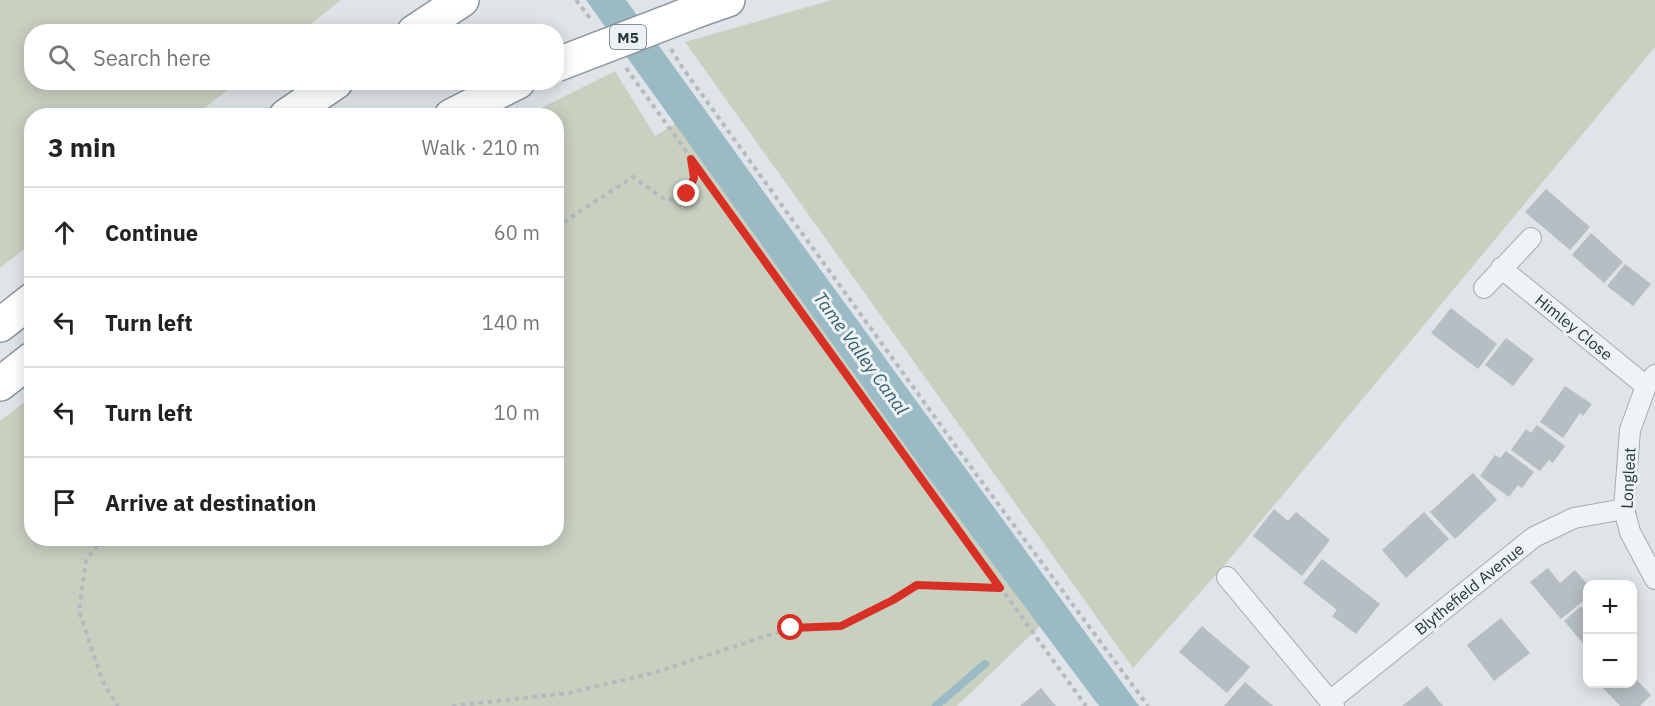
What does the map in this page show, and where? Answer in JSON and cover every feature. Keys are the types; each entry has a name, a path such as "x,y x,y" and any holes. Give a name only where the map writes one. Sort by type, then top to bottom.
{"highway":[{"path":"426,24 462,0"},
{"name":"M5","path":"564,62 714,5"},
{"path":"298,108 324,90"},
{"path":"467,108 502,90"},
{"path":"0,325 24,306"},
{"path":"0,384 24,365"}],"street":[{"path":"1484,288 1531,238"},
{"name":"Himley Close","path":"1501,268 1651,381"},
{"name":"Longleat","path":"1651,381 1630,430 1624,509 1630,532 1655,579"},
{"name":"Blythefield Avenue","path":"1332,703 1534,537 1574,518 1624,509"},
{"path":"1227,577 1332,703"}],"path":[{"path":"576,0 594,25"},
{"path":"670,48 975,474 1148,706"},
{"path":"621,61 1086,706"},
{"path":"564,222 633,177 667,201 687,194 694,178 691,159"},
{"path":"97,546 87,560 79,611 103,681 118,706"},
{"path":"453,706 569,693 653,672 791,628 841,626 893,600 917,585 1000,588"}],"green space":[{"path":"0,0 341,0 311,24 24,24 24,90 228,90 204,108 24,108 24,249 0,268"},
{"path":"832,0 1655,0 1655,47 1222,568 1133,668 685,42"},
{"path":"615,71 655,136 675,124 925,473 1040,626 957,706 0,706 0,421 24,402 24,546 564,546 564,108 541,108"}],"water":[{"name":"Tame Valley Canal","path":"586,0 626,0 1139,706 1099,706 925,473"}],"building":[{"path":"1546,189 1590,227 1570,250 1525,212"},
{"path":"1591,233 1623,262 1604,283 1572,255"},
{"path":"1625,264 1651,284 1633,306 1607,286"},
{"path":"1451,308 1497,344 1478,369 1431,333"},
{"path":"1506,338 1534,359 1513,386 1485,365"},
{"path":"1565,386 1592,404 1583,416 1580,413 1563,438 1540,422"},
{"path":"1537,425 1565,446 1553,463 1549,460 1540,471 1511,450 1526,429 1531,433"},
{"path":"1506,451 1534,472 1522,488 1518,485 1509,497 1480,476 1495,455 1500,458"},
{"path":"1473,473 1497,500 1455,539 1430,512"},
{"path":"1274,509 1288,521 1296,512 1330,540 1302,576 1253,536"},
{"path":"1424,512 1449,539 1406,578 1382,550"},
{"path":"1322,559 1380,604 1356,634 1332,616 1337,610 1303,583"},
{"path":"1548,568 1560,583 1575,570 1584,580 1583,601 1561,619 1530,582"},
{"path":"1581,606 1583,608 1583,643 1564,621"},
{"path":"1501,618 1530,653 1494,681 1467,645"},
{"path":"1202,626 1250,667 1227,693 1179,652"},
{"path":"1637,680 1651,695 1640,706 1620,706 1603,688 1637,688"},
{"path":"1245,682 1273,706 1224,706"},
{"path":"1427,686 1443,706 1402,706"},
{"path":"1041,688 1056,706 1020,706"}],"waterway":[{"path":"936,706 985,664"}],"route":[{"path":"687,194 694,178 691,159 1000,588 917,585 893,600 841,626 791,628"}]}
